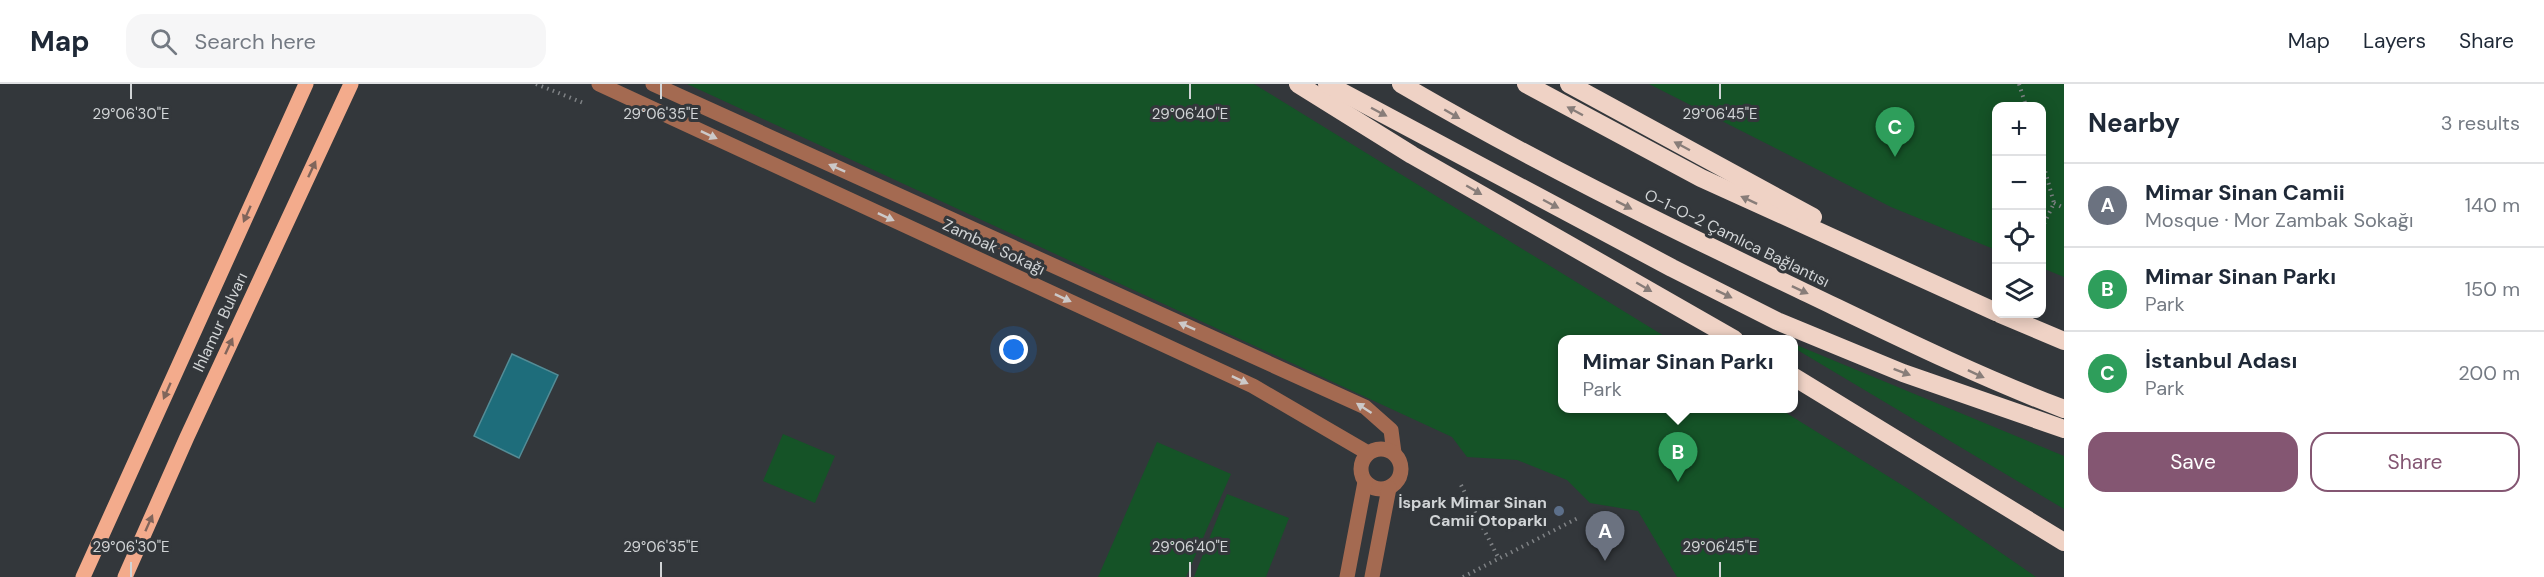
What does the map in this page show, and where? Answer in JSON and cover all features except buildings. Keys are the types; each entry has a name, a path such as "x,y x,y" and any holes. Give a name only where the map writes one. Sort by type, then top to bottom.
{"highway":[{"path":"1298,84 1412,155 1727,335"},
{"path":"1327,84 1672,268 1777,321 1903,373 2064,429"},
{"name":"O-1-O-2 Çamlıca Bağlantısı","path":"1401,84 1475,127 1663,225 1993,382 2064,409"},
{"path":"1526,84 1701,178 1992,310"},
{"path":"1569,84 1955,294"},
{"path":"2010,318 2064,341"},
{"path":"1798,379 2064,542"}],"main road":[{"name":"Ihlamur Bulvarı","path":"83,577 306,84"},
{"name":"Ihlamur Bulvarı","path":"125,577 187,437 351,84"}],"street":[{"name":"Zambak Sokağı","path":"599,84 1253,386 1368,453"},
{"path":"653,84 1365,407 1391,430 1394,453"},
{"path":"1347,577 1365,482 1361,464 1368,453 1381,448 1394,453 1399,459 1401,472 1399,479 1389,488 1372,577"},
{"path":"1365,482 1376,489 1389,488"}],"path":[{"path":"536,84 589,105"},
{"path":"2019,84 2025,102"},
{"path":"2046,174 2054,203 2046,220"},
{"path":"2054,203 2064,208"},
{"path":"1461,485 1499,559"},
{"path":"1462,577 1580,517"}],"green space":[{"path":"687,84 1254,84 1662,335 1558,335 1558,413 1786,413 1910,490 2036,577 1677,577 1638,511 1590,503 1567,480 1517,460 1467,457 1452,437"},
{"path":"1649,84 2064,84 2064,277 2046,270 2046,102 1992,102 1992,248 1891,207"},
{"path":"1798,346 2064,456 2064,509 1798,350"},
{"path":"783,434 835,456 815,503 763,481"},
{"path":"1157,442 1231,474 1186,577 1098,577"},
{"path":"1227,494 1289,518 1266,577 1194,577"}],"water":[{"path":"512,354 558,375 519,458 474,436"}],"place":[{"name":"İstanbul Adası","path":"1895,157"},
{"name":"Mimar Sinan Parkı","path":"1678,482"},
{"name":"İspark Mimar Sinan Camii Otoparkı","path":"1559,511"},
{"name":"Mimar Sinan Camii","path":"1605,561"}]}
